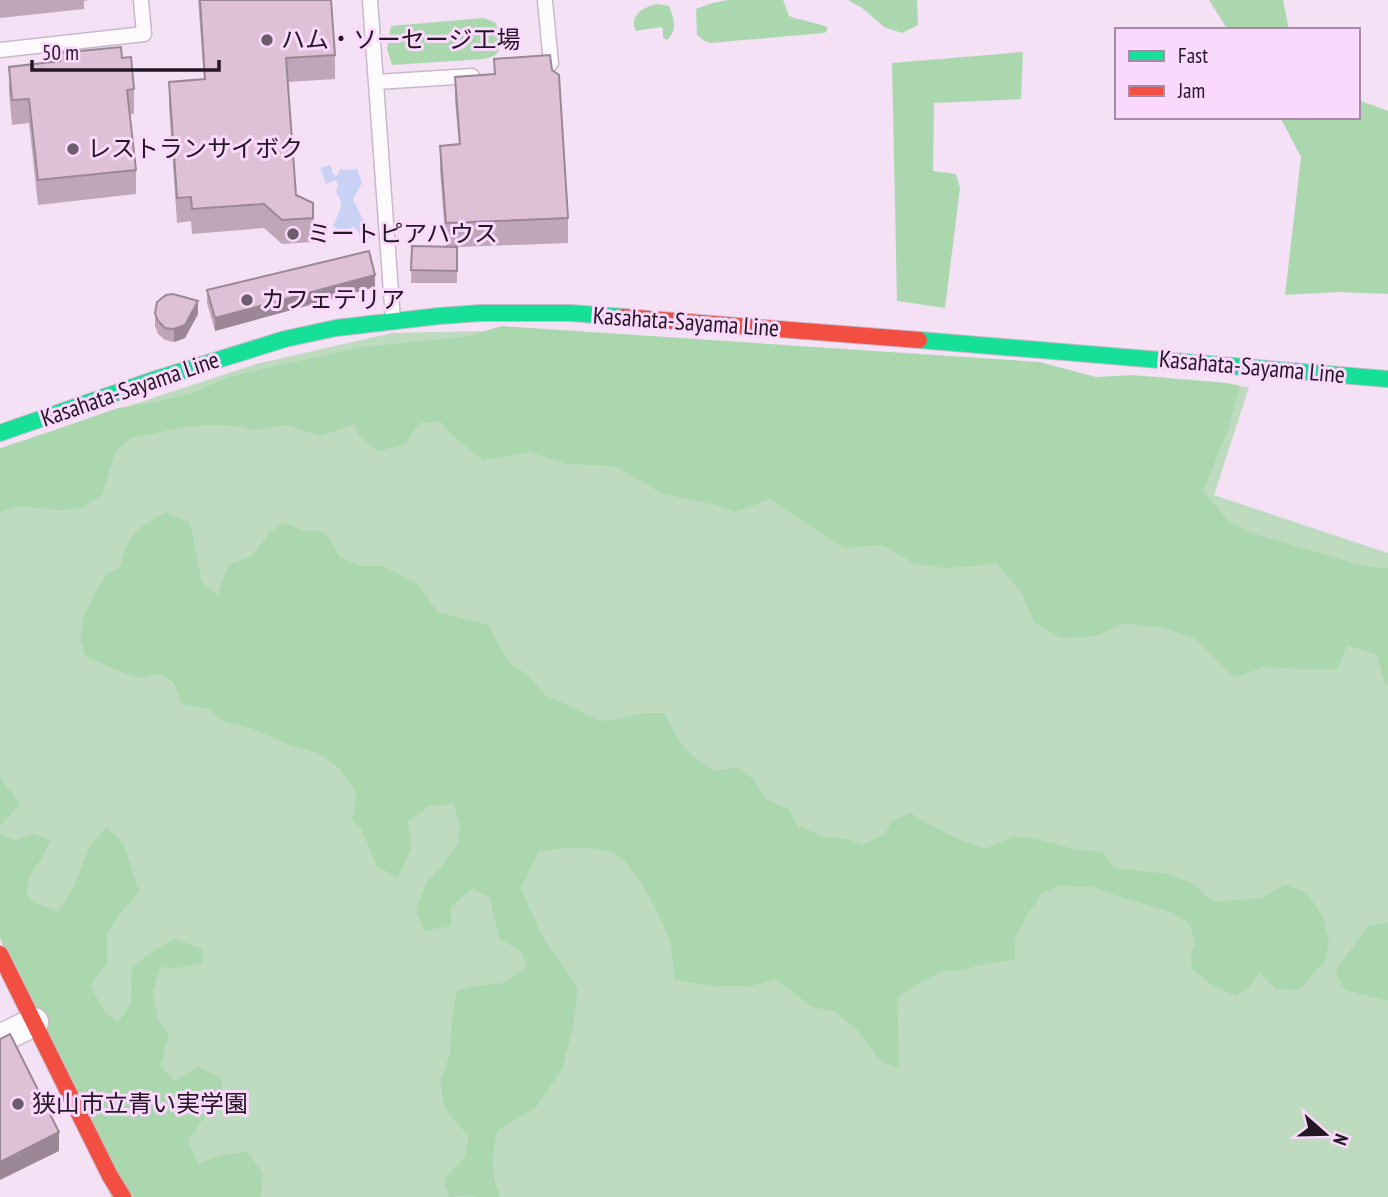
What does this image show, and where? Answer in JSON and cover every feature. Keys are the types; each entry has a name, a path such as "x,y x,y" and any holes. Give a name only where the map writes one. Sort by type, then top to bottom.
{"main road":[{"name":"Kasahata-Sayama Line","path":"0,433 263,345 336,328 481,313 570,313 1388,379"},
{"path":"0,954 110,1176 123,1197"}],"street":[{"path":"0,1039 34,1022"}],"lane":[{"path":"0,50 144,34 141,0"},
{"path":"370,0 393,321"},
{"path":"518,73 544,71 551,63 545,1"},
{"path":"376,82 492,75"}],"green space":[{"path":"728,0 783,0 789,16 827,27 827,31 710,43 703,40 697,35 696,9"},
{"path":"848,0 917,0 918,25 902,33 884,27"},
{"path":"1209,0 1283,0 1289,28 1227,28"},
{"path":"657,4 669,6 672,15 674,28 667,40 663,38 661,27 636,31 634,25 639,13"},
{"path":"484,18 496,23 499,51 494,56 484,59 392,65 387,49 391,26"},
{"path":"1023,52 1021,99 934,103 933,171 956,174 960,188 945,308 897,301 892,63"},
{"path":"1360,101 1388,111 1388,294 1338,292 1285,295 1301,157 1281,119 1360,119"},
{"path":"502,326 1039,362 1096,377 1133,375 1240,386 1228,430 1203,491 1230,522 1254,534 1364,566 1388,568 1388,685 1385,685 1377,655 1347,645 1337,669 1263,667 1235,678 1196,639 1163,628 1125,623 1096,636 1060,638 1034,622 1021,592 997,564 944,568 913,563 883,545 844,548 770,499 735,512 712,504 663,494 615,466 566,464 530,452 483,460 455,438 441,422 420,423 405,444 378,451 359,435 355,424 320,436 286,425 252,430 241,426 210,425 190,426 131,438 115,452 103,494 81,508 58,510 20,506 0,512 0,449 118,408 192,393 226,378 362,347 464,337"},
{"path":"530,330 971,370 1249,387 1214,495 1388,553 1388,1197 140,1197 0,922 0,448 256,364 392,333"},
{"path":"165,512 190,523 202,582 218,595 228,565 252,556 269,533 284,523 305,531 325,532 340,557 361,566 383,566 418,584 437,612 488,625 510,664 528,675 546,696 600,721 643,713 664,713 679,740 696,759 715,771 737,767 753,779 766,799 789,810 798,826 824,837 848,839 863,845 885,834 891,822 910,813 947,834 986,849 1013,836 1103,852 1114,868 1169,874 1192,883 1213,902 1261,898 1285,885 1306,892 1323,917 1329,942 1325,960 1299,990 1276,989 1260,973 1237,996 1213,986 1192,969 1191,954 1195,943 1190,924 1171,912 1093,887 1058,886 1041,894 1026,917 1015,939 1015,960 941,972 897,997 899,1068 881,1062 858,1031 834,1011 812,1007 776,979 750,986 716,986 674,980 671,947 663,925 640,881 621,858 604,850 594,849 539,851 521,888 542,936 578,988 573,1027 562,1069 536,1107 497,1131 493,1164 500,1197 449,1197 444,1179 464,1159 469,1136 445,1109 440,1082 450,1054 457,991 504,983 528,966 520,950 499,939 490,897 472,889 451,907 451,926 424,931 416,909 426,884 457,844 460,826 454,804 429,806 408,822 411,849 398,878 377,866 362,830 352,820 357,794 340,769 318,753 253,729 225,722 209,709 181,704 174,683 160,673 141,678 85,656 80,639 84,615 99,586 108,573 120,568 126,547 134,534"},
{"path":"0,778 20,804 0,826"},
{"path":"106,827 124,844 139,892 121,912 107,934 107,963 90,986 105,1012 118,1022 131,1004 132,968 149,954 175,939 202,949 203,963 177,968 160,967 153,992 158,1019 169,1034 160,1066 175,1081 198,1067 221,1078 223,1098 210,1109 188,1140 198,1163 226,1154 248,1152 263,1175 261,1197 111,1197 0,938 0,834 15,840 34,834 50,840 42,858 29,876 27,895 37,904 58,911 73,889 89,848"},
{"path":"1388,923 1388,1001 1345,990 1335,971 1368,926"}],"water":[{"path":"329,165 336,176 340,169 357,169 362,183 353,199 365,224 371,228 371,238 360,238 354,227 341,231 333,226 341,205 336,192 336,180 326,184 320,168"}],"building":[{"path":"200,0 331,0 335,55 286,58 296,195 313,203 313,218 282,220 264,204 192,209 191,197 177,198 169,82 205,79"},
{"path":"121,47 122,58 131,57 134,89 127,90 136,170 38,180 29,99 12,100 9,67 60,61 59,53"},
{"path":"550,55 552,70 559,75 568,218 446,223 440,146 460,144 455,77 495,74 494,59"},
{"path":"412,246 457,247 457,271 411,270"},
{"path":"369,251 375,275 215,318 207,290"},
{"path":"173,294 198,301 185,325 174,329 165,328 155,313 157,302 166,295"},
{"name":"狭山市立青い実学園","path":"10,1034 59,1132 0,1162 0,1039"}],"traffic: fast":[{"path":"0,433 153,380 285,339 336,328 481,313 570,313 624,317"},
{"path":"919,340 1388,379"}],"traffic: jam":[{"path":"624,317 919,340"},
{"path":"0,954 110,1176 123,1197"}],"place":[{"name":"ハム・ソーセージ工場","path":"267,40"},
{"name":"レストランサイボク","path":"73,149"},
{"name":"ミートピアハウス","path":"293,234"},
{"name":"カフェテリア","path":"247,300"},
{"name":"狭山市立青い実学園","path":"18,1104"}]}
